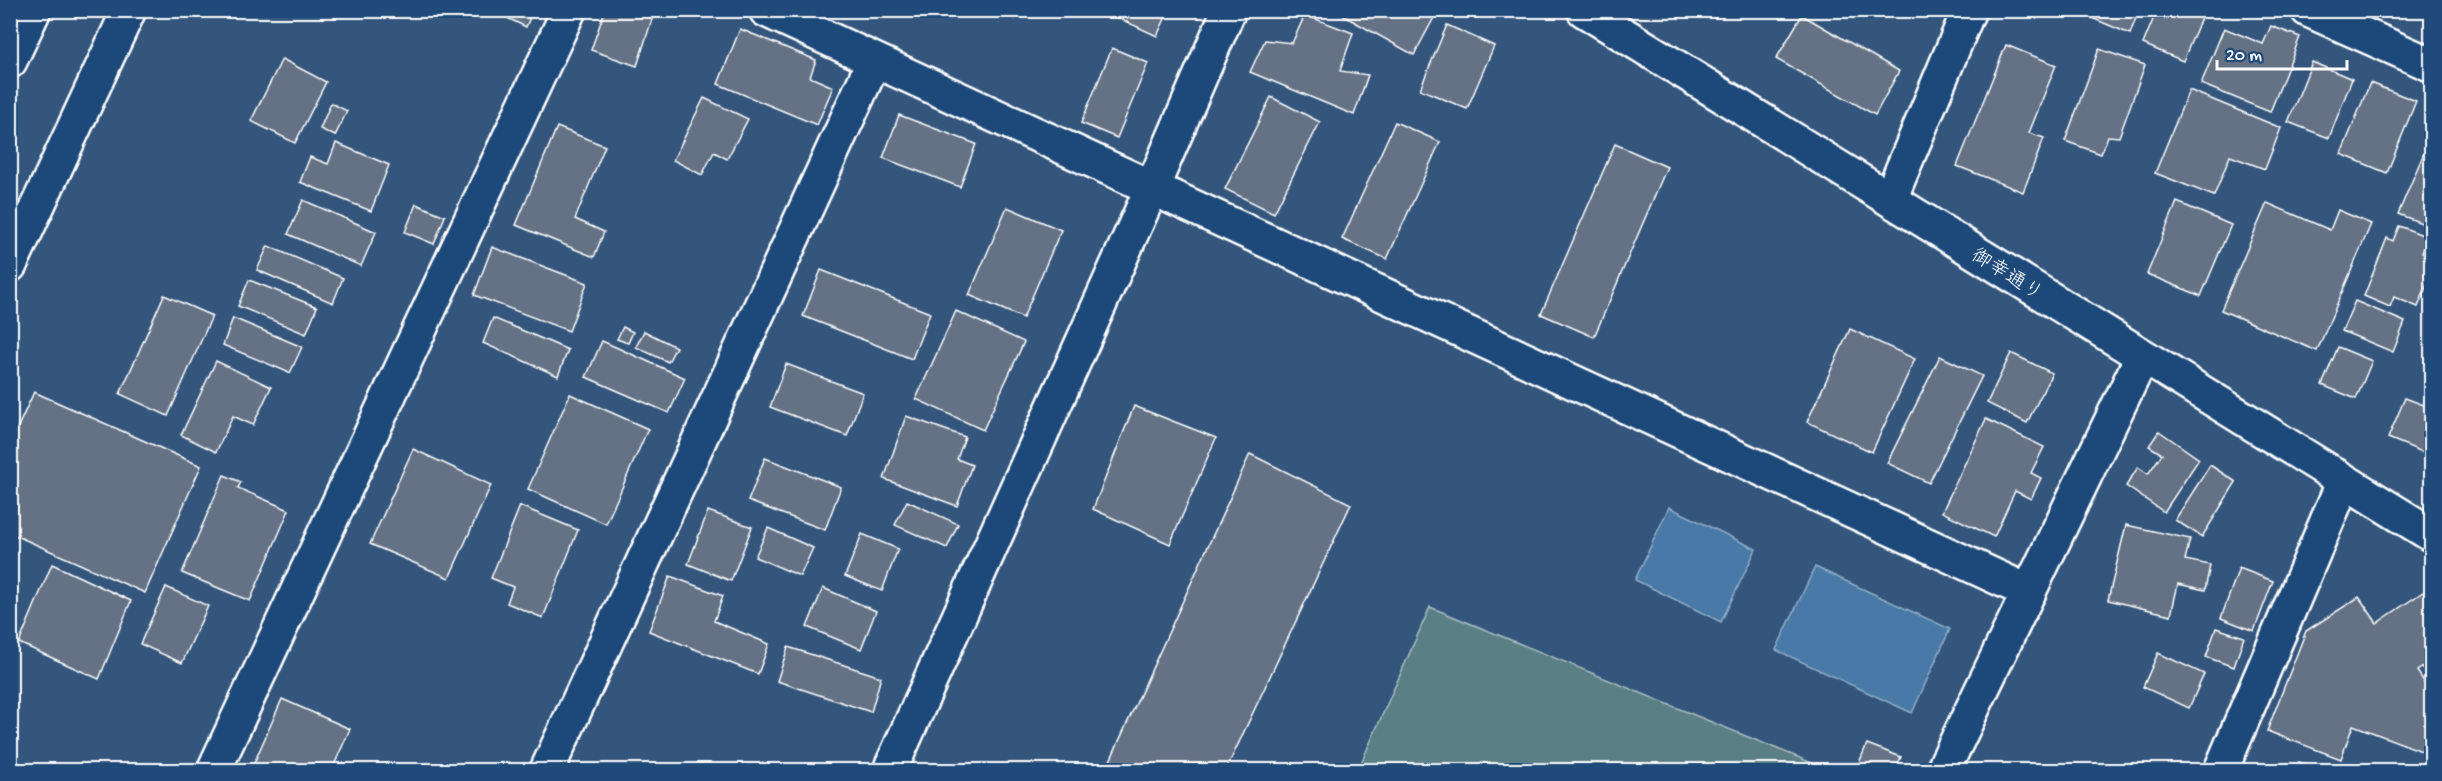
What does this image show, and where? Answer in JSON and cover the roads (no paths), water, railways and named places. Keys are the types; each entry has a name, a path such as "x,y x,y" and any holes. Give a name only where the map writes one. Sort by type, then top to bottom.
{"street":[{"path":"10,61 34,10"},
{"path":"10,265 129,10"},
{"path":"214,771 569,10"},
{"path":"766,10 2029,592"},
{"path":"890,771 1152,188 1229,10"},
{"name":"御幸通り","path":"1584,10 2432,535"},
{"path":"1890,198 1969,10"},
{"path":"2308,10 2355,20 2432,65"},
{"path":"547,771 874,61"},
{"path":"1943,771 2142,357"},
{"path":"2221,771 2344,481"}],"water":[{"path":"1669,507 1756,549 1721,622 1635,580"},
{"path":"1815,567 1950,629 1912,713 1776,650"}]}
